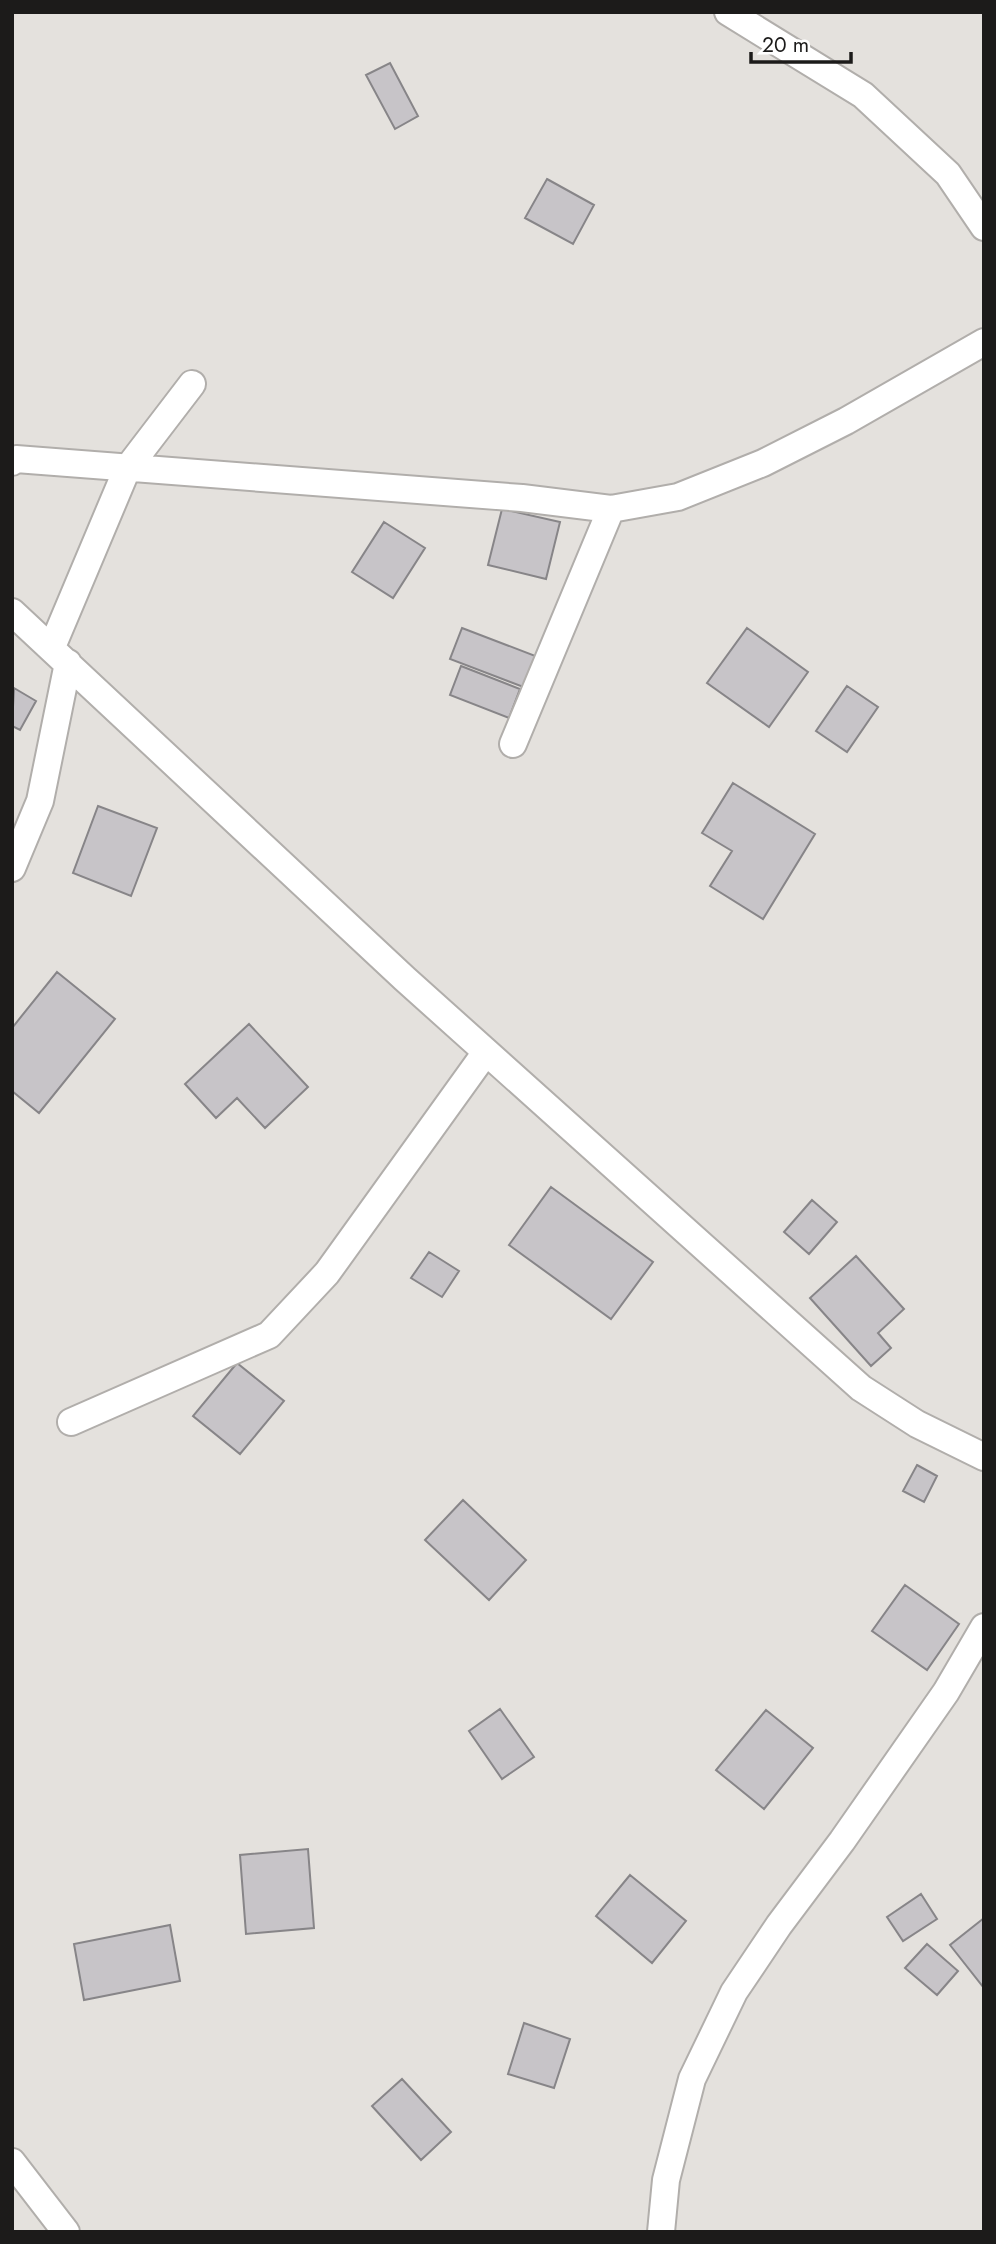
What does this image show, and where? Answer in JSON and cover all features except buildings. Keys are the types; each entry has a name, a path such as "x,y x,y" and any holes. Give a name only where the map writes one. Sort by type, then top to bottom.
{"street":[{"path":"728,12 863,95 948,174 984,227"},
{"path":"12,462 16,459 522,498 611,509 678,497 763,463 846,421 984,342"},
{"path":"12,868 40,801 60,655 127,469 192,384"},
{"path":"513,744 611,509"},
{"path":"12,612 486,1052 861,1388 917,1424 984,1457"},
{"path":"71,1422 269,1335 327,1273 486,1052"},
{"path":"661,2232 666,2180 692,2079 734,1992 946,1692 984,1627"},
{"path":"12,2162 66,2232"}]}
